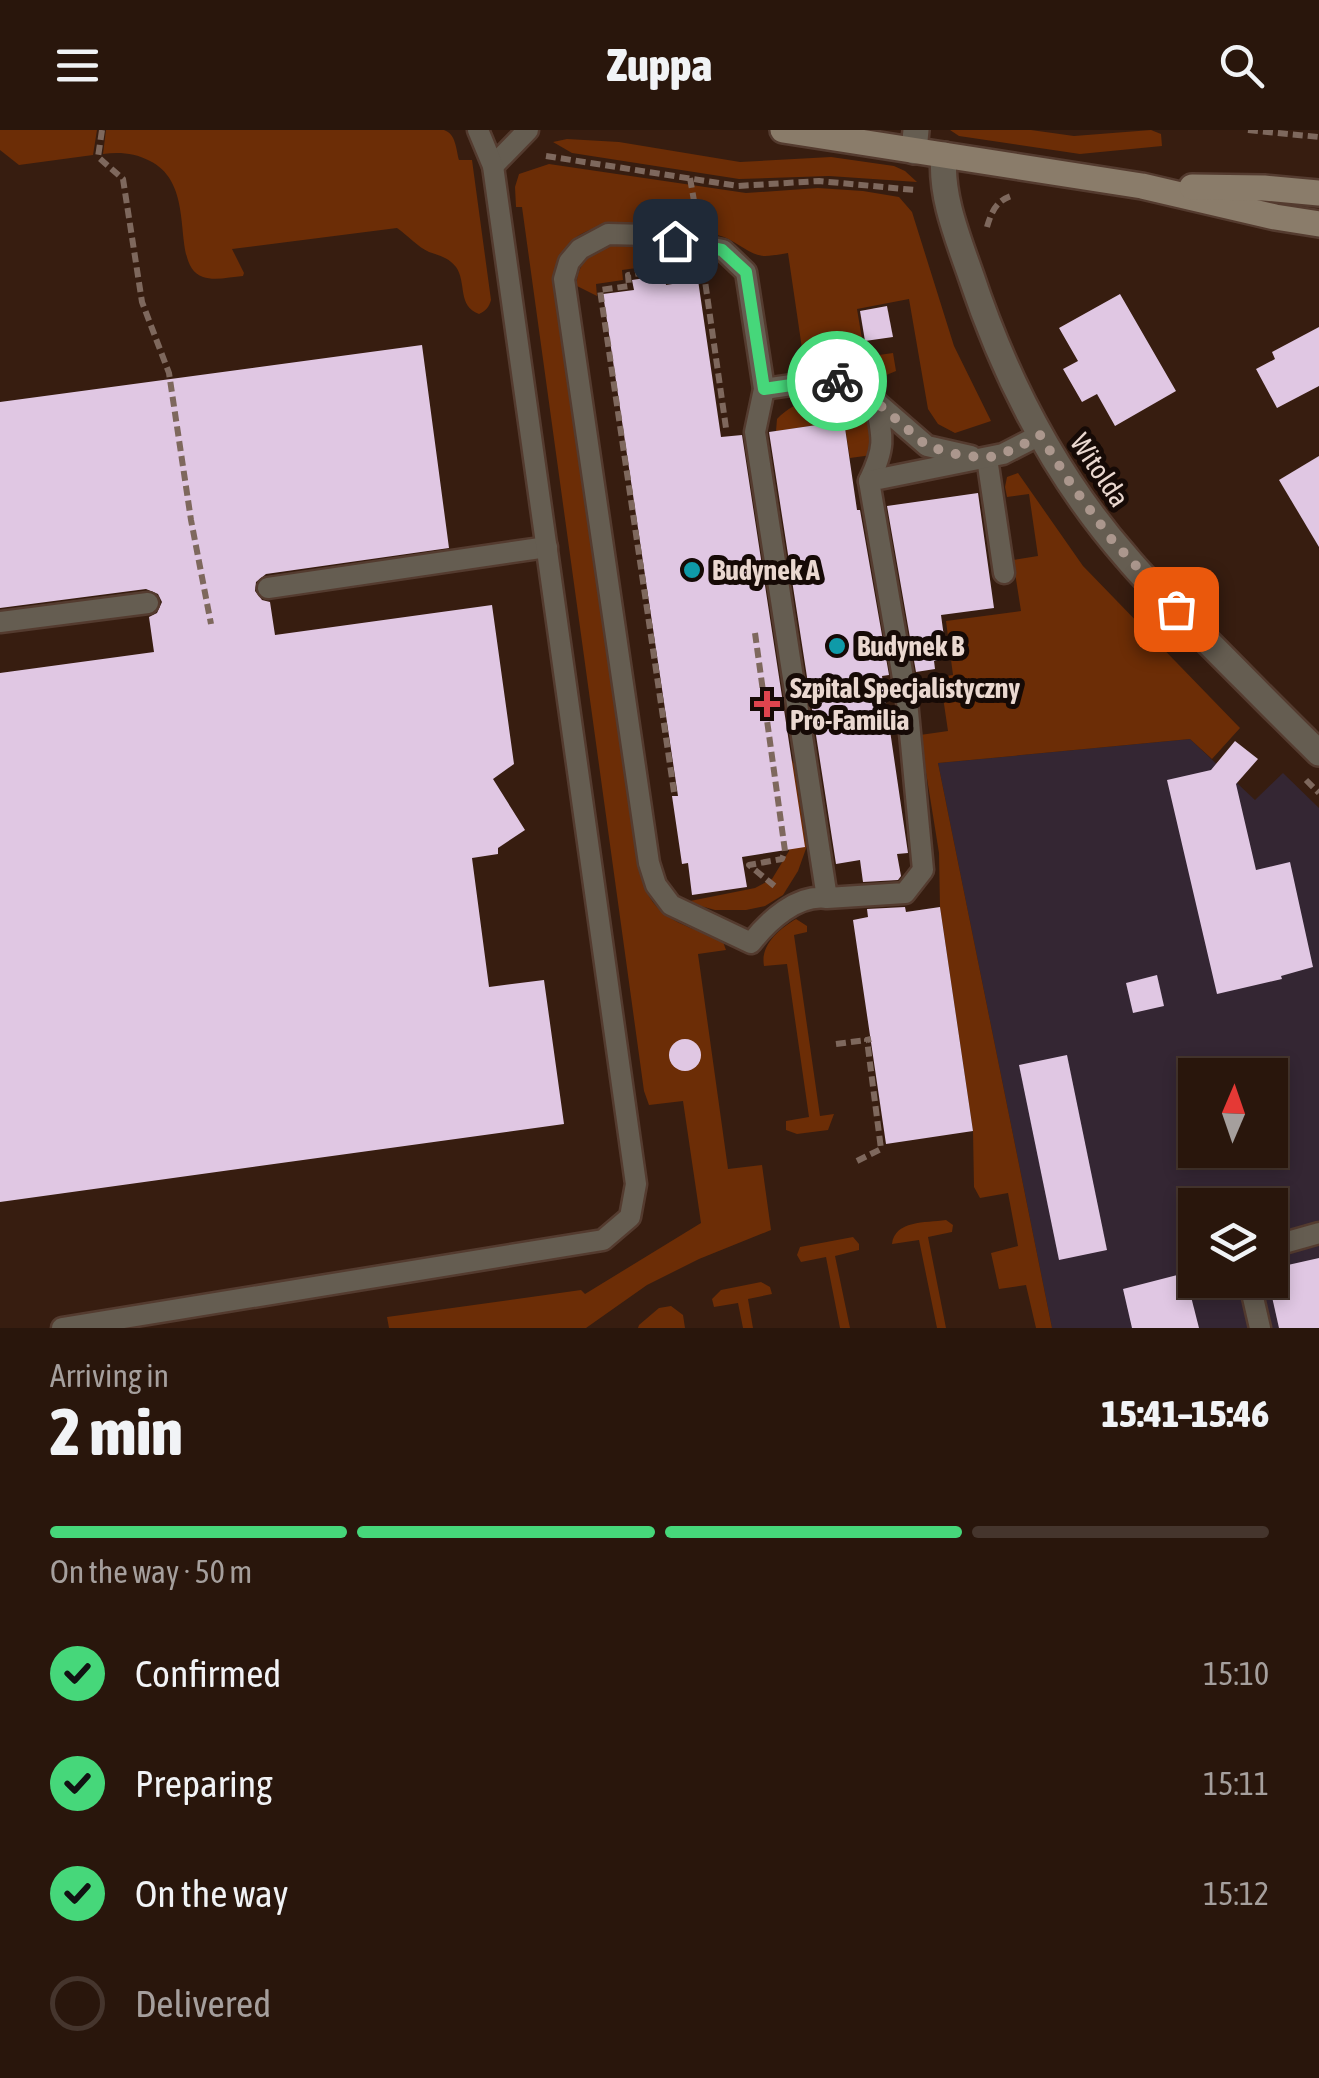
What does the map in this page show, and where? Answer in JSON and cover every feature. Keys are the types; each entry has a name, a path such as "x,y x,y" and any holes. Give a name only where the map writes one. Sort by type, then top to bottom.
{"street":[{"path":"783,130 915,140 944,155 1142,186 1319,224"},
{"name":"Witolda","path":"944,155 942,174 957,235 991,335 1040,435 1077,493 1128,560 1316,744"},
{"path":"1142,186 1319,193"}],"lane":[{"path":"62,1328 603,1240 630,1217 636,1184 493,166 478,130"},
{"path":"493,166 528,130"},
{"path":"827,898 756,432 764,389 746,272 722,250 648,235 608,234 580,249 569,262 564,279 649,863 656,885 670,904 751,943 766,924 815,897 827,898 904,893 923,870 907,702 869,481 883,444 875,400"},
{"path":"764,389 852,381 927,446 987,458"},
{"path":"869,481 987,458 1040,435"},
{"path":"987,458 1004,573"},
{"path":"268,588 546,547"},
{"path":"0,622 148,603"},
{"path":"1288,1242 1319,1232"},
{"path":"1253,1298 1260,1328"}],"path":[{"path":"102,130 98,157 123,179 142,302 169,374 211,624"},
{"path":"1248,130 1319,137"},
{"path":"674,792 600,290 629,286 628,275 668,268 670,279 704,274 728,446"},
{"path":"752,618 786,851 782,858 749,865 787,897 792,907"},
{"path":"836,1044 869,1040 881,1149 857,1161"}],"shaded area":[{"path":"0,130 97,130 93,155 19,165 0,150"},
{"path":"106,130 444,130 453,138 459,160 472,160 489,305 479,314 472,310 453,264 425,250 397,228 232,249 243,276 203,277 193,270 187,257 180,206 165,173 138,156 103,154"},
{"path":"950,130 1031,130 1074,136 1151,130 1161,134 1162,146 1080,154 959,136"},
{"path":"553,142 619,142 740,162 831,157 894,166 917,182 829,176 739,179 572,153"},
{"path":"549,164 746,193 818,188 899,197 912,212 954,346 991,421 955,433 938,424 928,409 909,299 857,309 865,357 893,353 896,371 884,376 855,363 805,369 788,253 760,255 713,234 620,224 584,232 570,242 554,279 641,868 647,892 660,910 689,927 722,939 726,950 698,954 728,1169 762,1165 771,1230 647,1285 586,1328 389,1328 387,1317 581,1290 585,1294 701,1223 683,1101 649,1105 644,1091 522,207 516,207 519,174"},
{"path":"622,243 696,254 697,270 675,273 673,263 622,270 623,280 596,284 597,296 577,286 580,269 590,256"},
{"path":"841,398 866,416 876,446 872,455 850,458 844,421 776,431 777,419 792,407 806,401"},
{"path":"1018,473 1083,566 1240,728 1212,759 1190,739 938,763 1052,1328 1036,1328 1026,1285 999,1289 991,1253 1018,1246 1008,1193 980,1198 974,1187 973,1131 940,907 939,853 920,735 948,731 940,677 953,675 946,621 1021,611 1013,560 1038,556 1029,494 1007,497 1007,477"},
{"path":"774,733 795,765 808,843 798,871 783,895 765,906 715,910 697,905 690,901 755,888 772,879 789,851"},
{"path":"1190,739 1255,800 1283,773 1319,808 1319,1328 1052,1328 938,763"},
{"path":"796,919 807,926 807,932 794,935 820,1116 834,1114 828,1130 797,1134 786,1130 786,1121 809,1117 787,964 764,966 765,951 772,938"},
{"path":"946,1220 953,1225 952,1232 928,1237 946,1328 937,1328 919,1240 892,1244 894,1236 905,1227"},
{"path":"853,1237 859,1250 835,1256 850,1328 840,1328 826,1257 801,1262 797,1255 800,1247"},
{"path":"761,1282 770,1287 772,1294 748,1299 753,1328 743,1328 738,1303 714,1307 712,1299 721,1290"},
{"path":"671,1306 683,1315 685,1328 638,1328 659,1308"}],"building":[{"name":"Budynek A","path":"665,275 666,285 698,280 721,437 742,435 805,847 742,857 747,887 692,895 688,863 682,864 672,796 678,796 603,294 634,290 632,280"},
{"path":"1120,294 1176,391 1115,426 1097,394 1082,402 1063,369 1078,361 1059,328"},
{"path":"887,306 893,337 865,341 860,311"},
{"path":"1319,327 1319,386 1277,408 1256,369 1275,359 1272,352"},
{"path":"422,345 449,548 266,574 256,582 255,591 262,600 270,602 275,635 492,605 514,764 493,779 525,830 498,848 498,854 472,858 489,987 544,980 564,1124 0,1202 0,673 154,652 149,617 157,613 162,602 158,594 146,589 0,608 0,402"},
{"name":"Budynek B","path":"844,421 889,675 882,676 908,853 897,854 901,876 898,880 863,882 860,860 836,864 769,432"},
{"path":"1319,456 1319,547 1279,480"},
{"path":"978,493 994,608 941,615 947,659 934,661 935,669 916,672 887,506"},
{"path":"1235,741 1258,759 1236,784 1256,870 1290,862 1313,967 1281,976 1282,979 1217,994 1167,780 1211,770"},
{"path":"905,907 906,912 940,907 973,1131 886,1144 853,920 868,917 867,909"},
{"path":"1157,975 1164,1006 1133,1013 1126,983"},
{"path":"685,1039 696,1044 701,1055 696,1066 685,1071 674,1066 669,1055 674,1044"},
{"path":"1067,1055 1107,1250 1059,1260 1019,1065"},
{"path":"1319,1258 1319,1328 1279,1328 1272,1298 1288,1298 1288,1265"},
{"path":"1178,1275 1178,1298 1191,1298 1199,1328 1132,1328 1123,1289"}],"way so far":[{"path":"837,381 852,381 927,446 959,455 987,458 1040,435 1112,540 1176,609"}],"place":[{"name":"Budynek A","path":"692,570"},
{"name":"Budynek B","path":"837,646"},
{"name":"Szpital Specjalistyczny Pro-Familia","path":"767,704"}],"route":[{"path":"675,241 722,250 746,272 764,389 837,381"}]}
